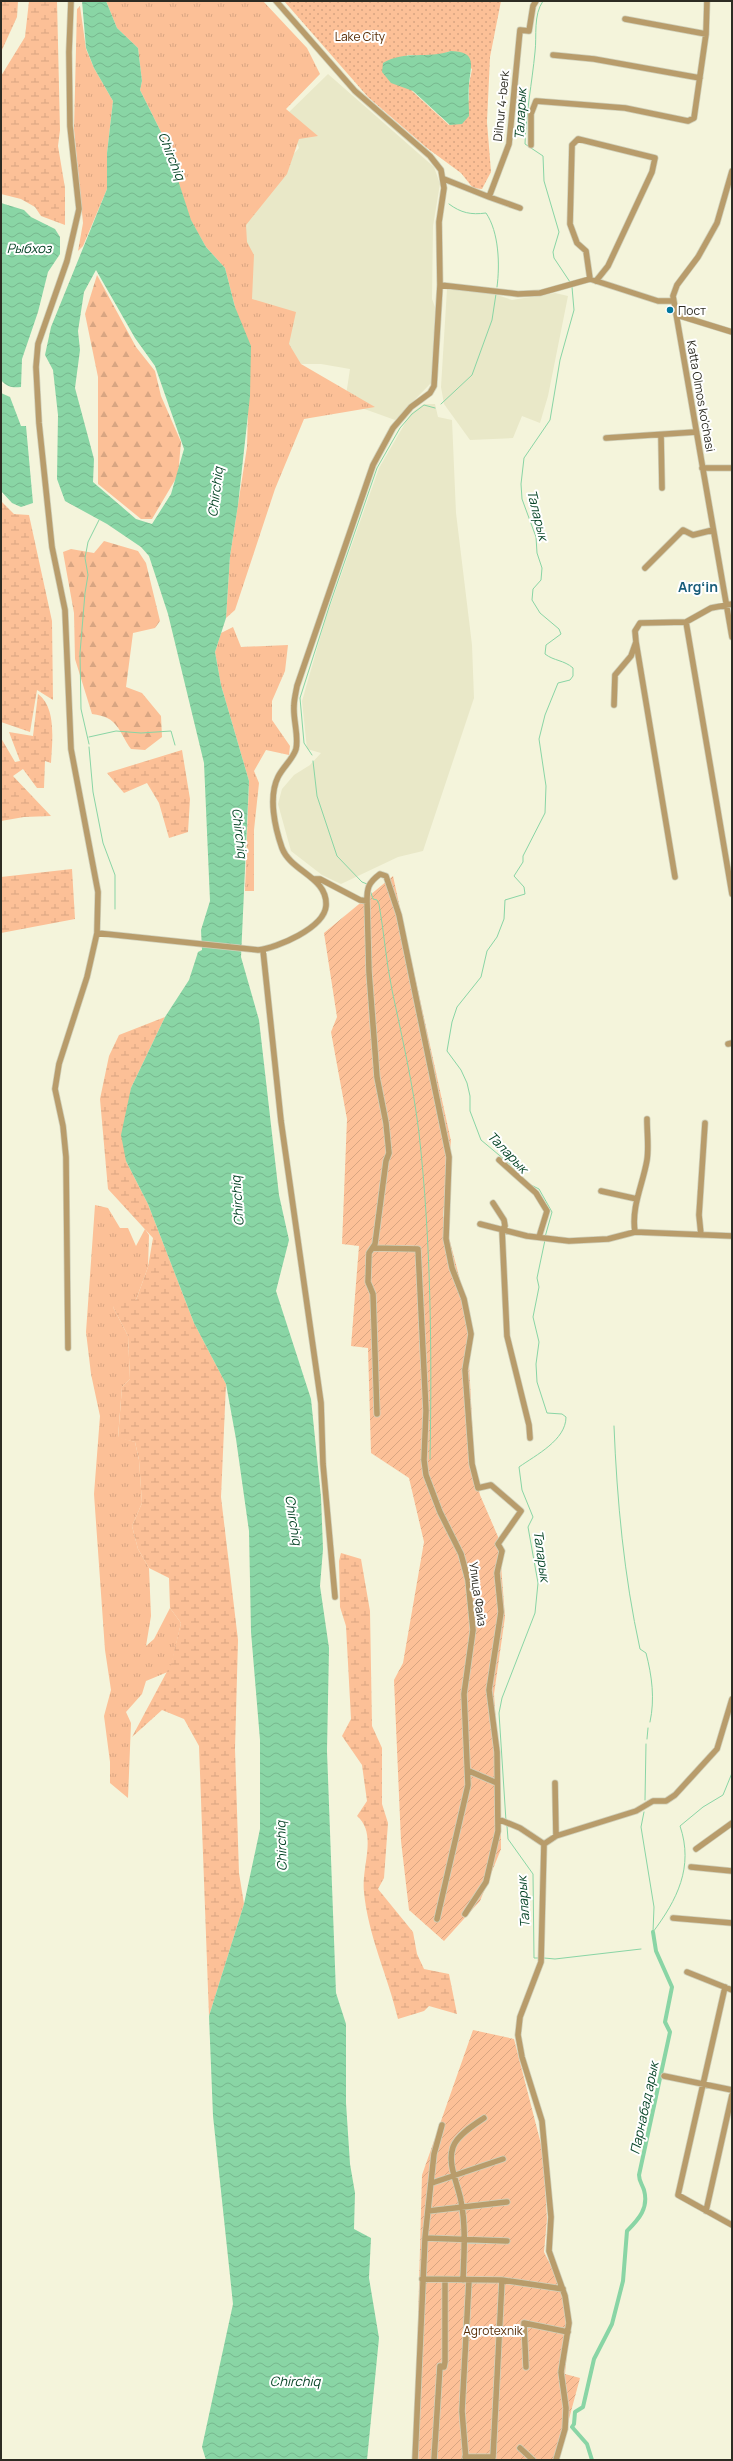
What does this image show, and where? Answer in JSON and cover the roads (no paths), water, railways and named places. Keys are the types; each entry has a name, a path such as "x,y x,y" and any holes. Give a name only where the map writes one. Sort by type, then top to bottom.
{"street":[{"path":"68,1348 66,1157 63,1126 55,1090 59,1064 87,977 97,933 98,892 71,749 65,610 52,547 39,423 36,367 38,344 67,261 79,209 70,126 69,52 71,1"},
{"path":"97,933 255,951 280,945 318,922 326,908 326,900 314,879 292,863 282,848 275,816 274,788 278,777 296,749 294,707 297,686 373,465 393,428 411,407 430,393 434,386 440,285 439,222 444,179 437,163 355,91 276,1"},
{"name":"Dilnur 4-berk","path":"489,197 509,144 520,30 529,31 533,6 536,1"},
{"path":"530,145 531,114 536,101 625,108 688,120 694,118 706,34 707,1"},
{"path":"625,19 706,34"},
{"path":"553,55 594,59 700,78"},
{"path":"578,139 656,158 652,172 608,266 593,280 586,251 577,243 570,224 572,144 578,139"},
{"path":"440,285 518,294 540,292 593,280 658,301 673,301 674,291 698,257 717,223 732,171"},
{"path":"444,179 520,208"},
{"name":"Katta Olmos ko'chasi","path":"673,301 677,315 732,637"},
{"path":"677,315 732,332"},
{"path":"606,438 661,436 696,432"},
{"path":"661,436 662,488"},
{"path":"702,468 732,468"},
{"path":"645,568 683,530 693,535 713,530"},
{"path":"674,877 635,631 640,623 686,622 711,608 732,604"},
{"path":"686,622 732,894"},
{"path":"614,705 615,675 631,656 636,642"},
{"path":"377,1414 373,1294 368,1282 369,1254 373,1248 389,1153 386,1123 377,1077 369,972 367,901 368,885 380,874 386,876 399,915 450,1157 446,1240 452,1268 464,1299 470,1334 465,1370 472,1456 478,1488 491,1485 520,1511 498,1544 502,1550 498,1573 501,1612 489,1690 497,1752 497,1783 503,1820 486,1882 465,1914"},
{"path":"314,879 320,879 360,900 367,901"},
{"path":"263,950 281,1121 321,1403 323,1464 335,1597"},
{"path":"635,1232 634,1221 637,1199 647,1159 647,1119"},
{"path":"701,1235 699,1216 705,1122"},
{"path":"499,1160 536,1194 547,1211 543,1237"},
{"path":"601,1191 637,1199"},
{"path":"493,1203 504,1220 505,1226 502,1230 507,1336 529,1425 530,1438"},
{"path":"480,1224 502,1230 579,1242 616,1238 635,1232 732,1236"},
{"name":"Улица Файз","path":"373,1248 418,1249 426,1411 425,1468 448,1531 461,1554 472,1613 473,1630 464,1694 464,1727 469,1771 459,1830 437,1919"},
{"path":"544,1844 556,1836 636,1811 653,1801 666,1801 675,1795 717,1750 732,1699"},
{"path":"469,1771 497,1783"},
{"path":"555,1784 556,1836"},
{"path":"503,1820 520,1828 544,1844"},
{"path":"696,1849 730,1825"},
{"path":"544,1844 542,1955 541,1962 521,2013 518,2035 522,2058 542,2121 551,2217 548,2251 563,2289 568,2317 568,2332 561,2372 566,2408 565,2429 556,2460"},
{"path":"691,1867 732,1871"},
{"path":"673,1918 732,1923"},
{"path":"687,1972 732,1990"},
{"path":"725,1987 678,2195 732,2225"},
{"path":"664,2076 732,2090"},
{"path":"706,2211 732,2095"},
{"path":"484,2118 453,2146 454,2176 462,2207 466,2280 462,2411 466,2458 493,2457 502,2280"},
{"path":"415,2460 425,2238 434,2154 442,2125"},
{"path":"432,2183 503,2158"},
{"path":"428,2211 507,2202"},
{"path":"425,2238 507,2241"},
{"path":"422,2279 502,2280 563,2289"},
{"path":"434,2460 440,2366 444,2367 445,2362 445,2280"},
{"path":"526,2367 524,2323 568,2332"},
{"path":"520,2448 533,2460"}],"water":[{"name":"Chirchiq","path":"82,1 106,1 117,28 138,48 142,81 140,90 165,140 191,220 206,247 225,268 235,307 251,346 250,396 238,505 230,556 226,618 215,652 221,685 249,781 241,957 259,1020 279,1195 289,1240 276,1291 311,1399 321,1497 323,1549 320,1586 329,1648 327,1751 336,1993 346,2024 346,2103 350,2164 355,2193 354,2229 371,2238 369,2278 379,2338 367,2460 206,2460 202,2447 233,2304 213,2116 209,2016 244,1904 260,1829 260,1740 251,1632 249,1531 236,1439 226,1384 194,1323 148,1204 126,1161 121,1135 131,1088 165,1017 189,980 198,952 202,950 201,930 210,901 204,763 168,614 149,556 141,547 107,524 65,501 57,479 58,415 53,370 45,355 51,327 107,189 107,153 113,101 94,68 86,48","holes":["96,270 135,338 155,366 184,449 171,494 152,524 136,519 93,482 94,459 75,388 80,350 78,331 84,292"]},
{"path":"451,51 465,54 469,57 471,65 469,116 462,124 450,125 413,91 391,83 382,72 383,63 391,59"},
{"name":"Рыбхоз","path":"1,203 24,210 31,217 55,229 60,237 60,254 48,272 38,312 22,359 21,387 10,386 1,380"},
{"path":"1,393 10,397 21,426 26,426 33,503 21,507 12,503 1,491"}],"waterway":[{"name":"Таларык","path":"543,1 537,19 525,144 543,156 544,181 559,232 553,252 554,258 570,282"},
{"path":"449,204 466,213 486,213 494,229 498,249 497,287"},
{"name":"Таларык","path":"516,1171 481,1140 470,1111 470,1096 467,1083 461,1070 447,1051 452,1022 457,1007 481,977 487,951 497,937 504,919 505,900 525,894 524,887 514,876 523,862 523,856 545,813 546,786 539,739 545,715 558,683 570,680 573,676 573,668 566,663 545,654 546,645 561,634 559,629 540,613 532,600 533,589 541,580 542,568 537,553 536,537 522,499 521,484 524,458 550,420 560,360 574,310 572,287"},
{"path":"441,404 472,375 492,320 496,294"},
{"path":"312,755 304,743 300,698 330,604 377,468 400,428 412,414 424,405 435,408"},
{"path":"89,744 81,709 80,653 88,575 85,558 88,542 99,520"},
{"path":"89,737 116,731 141,733 171,731 175,745"},
{"path":"89,747 93,792 103,843 115,875 115,909"},
{"path":"313,761 317,796 337,856 362,882 367,884"},
{"path":"370,890 373,899 377,900 379,904 390,979 417,1115 419,1133 426,1214 430,1295 430,1459"},
{"name":"Таларык","path":"531,1185 539,1189 552,1212 545,1237"},
{"name":"Таларык","path":"506,1821 499,1713 502,1698 535,1613 538,1583 528,1527 533,1517 522,1490 519,1467 556,1440 565,1425 566,1417 562,1414 547,1413 537,1382 536,1364 539,1342 533,1317 539,1287 537,1278 545,1240"},
{"path":"614,1426 619,1510 634,1622 640,1649 646,1653 650,1670 653,1696 650,1722"},
{"path":"647,1739 648,1728"},
{"path":"645,1800 646,1744"},
{"name":"Парнабад арык","path":"653,1932 669,1908 681,1882 685,1855 684,1841 680,1826 703,1807 723,1795 732,1773"},
{"path":"644,1812 641,1827 654,1907 653,1932"},
{"name":"Таларык","path":"507,1826 508,1839 533,1874 534,1958 538,1958"},
{"name":"Парнабад арык","path":"592,2460 587,2444 572,2427 574,2424 575,2412 583,2407 594,2359 612,2324 623,2281 627,2231 639,2218 644,2208 645,2196 639,2175 670,2032 665,2022 672,1987 656,1951 653,1932"},
{"name":"Таларык","path":"544,1958 555,1959 641,1949"}],"place":[{"name":"Пост","path":"670,310"}],"district":[{"name":"Argʻin","path":"698,586"}],"park label":[{"name":"Lake City","path":"360,36"},
{"name":"Agrotexnik","path":"493,2330"}]}
